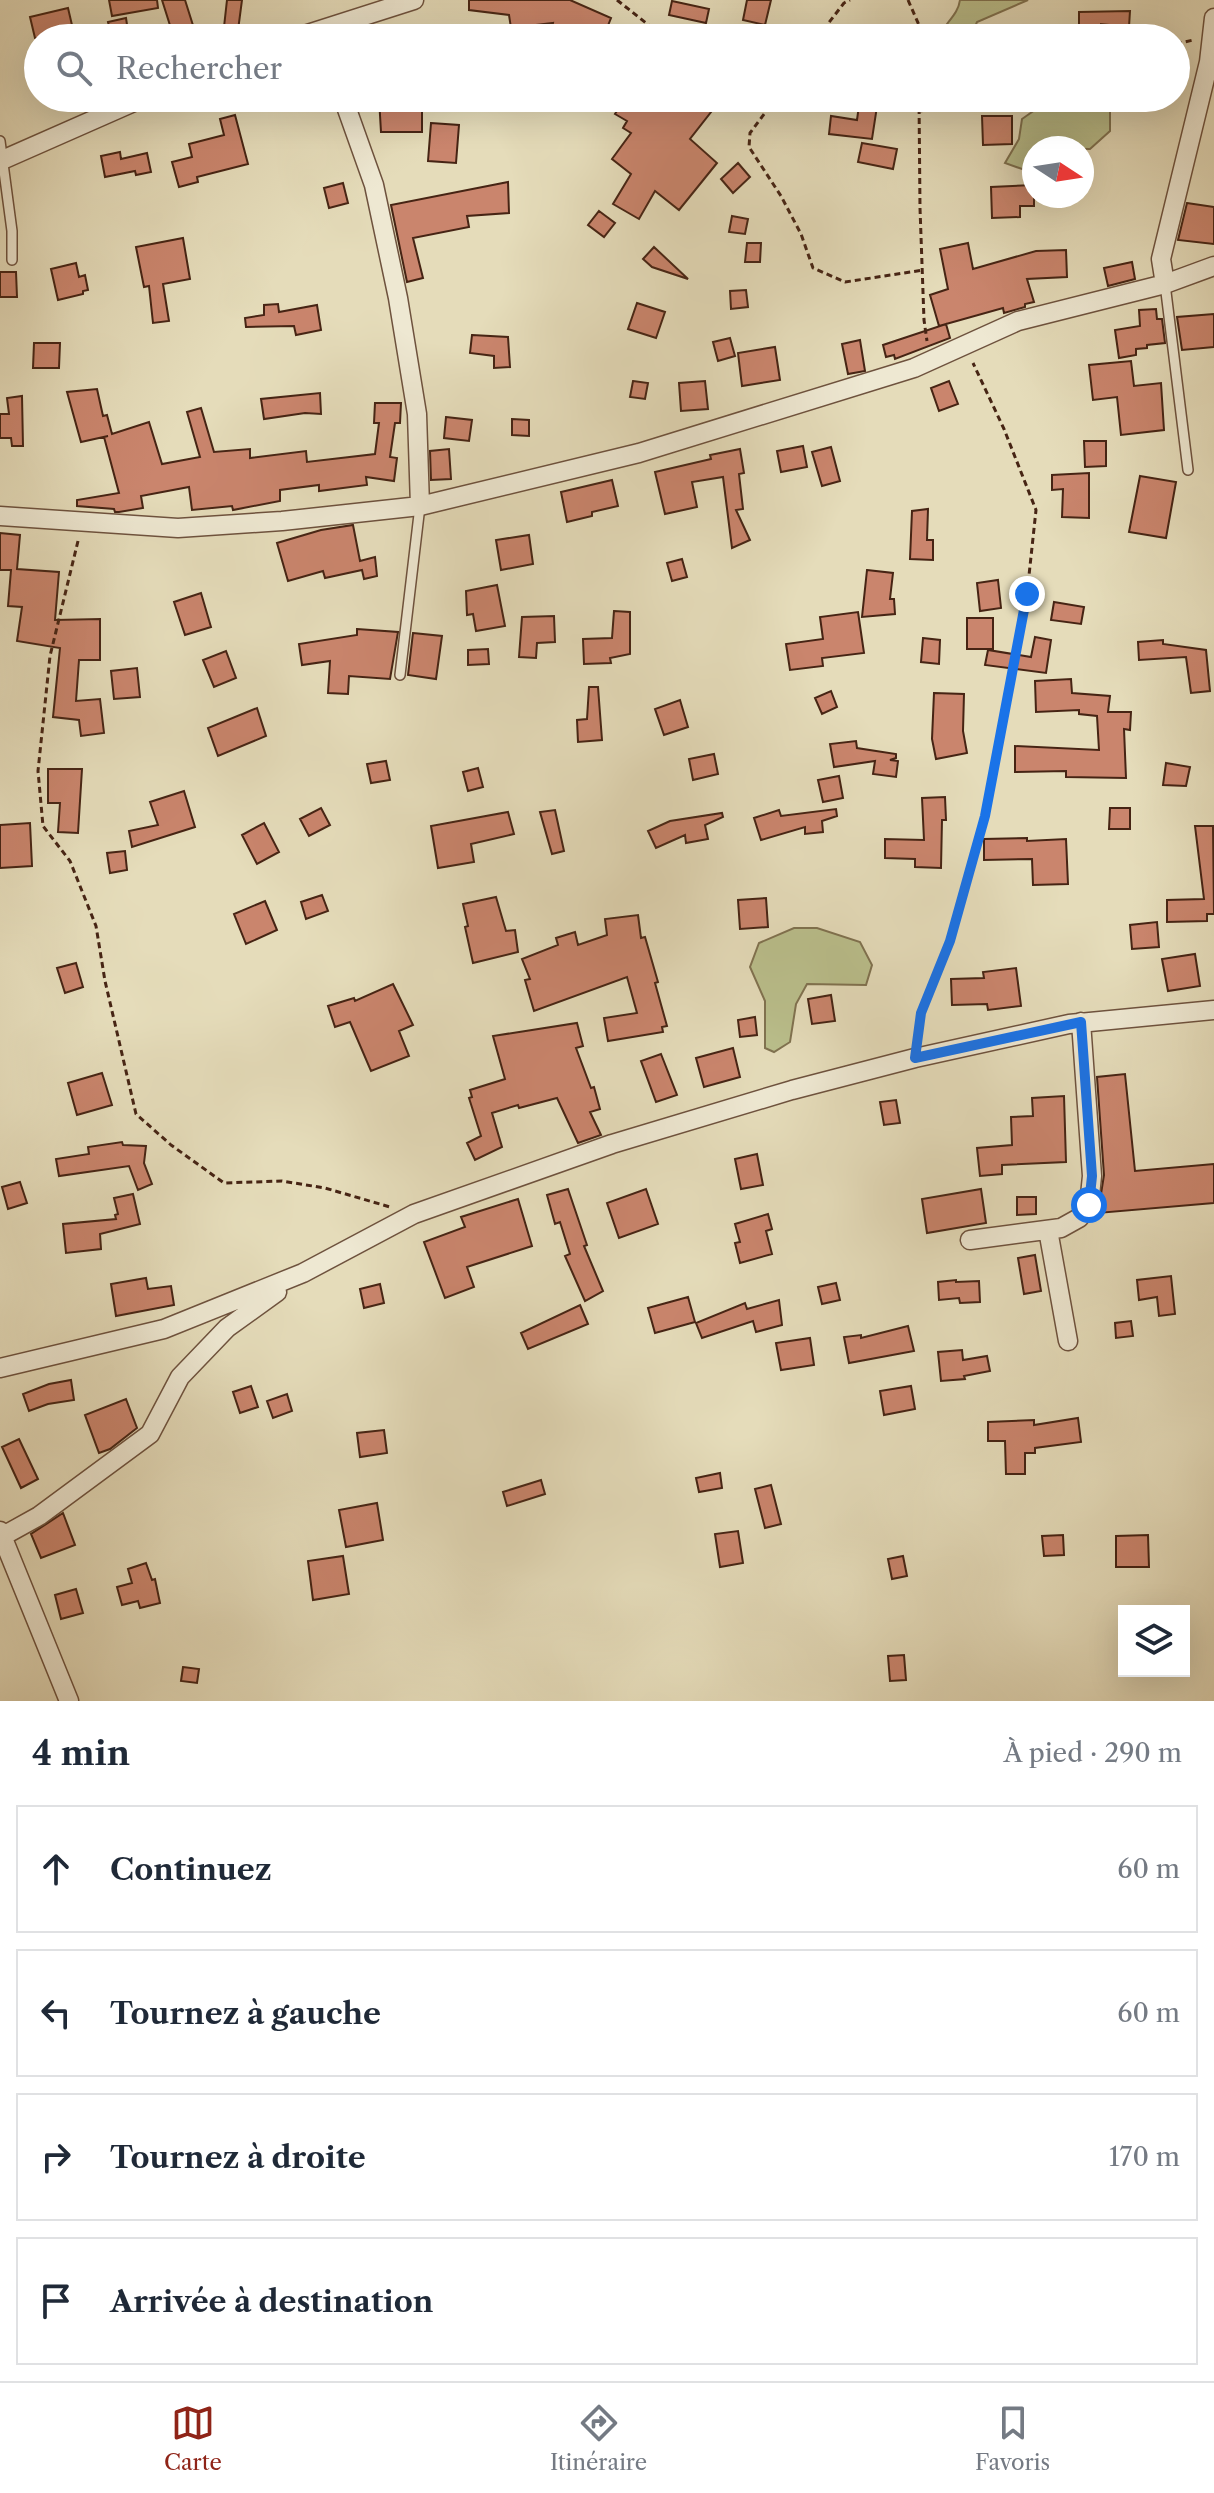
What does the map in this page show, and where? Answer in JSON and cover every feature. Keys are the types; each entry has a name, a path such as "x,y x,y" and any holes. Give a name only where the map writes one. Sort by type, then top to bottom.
{"street":[{"path":"348,24 414,0"},
{"path":"1165,284 1161,259 1209,62 1214,18"},
{"path":"1,154 108,112"},
{"path":"348,112 374,185 398,298 417,414 420,506"},
{"path":"0,516 178,528 282,521 420,506 639,453 930,360 1018,321 1165,284 1214,266"},
{"path":"0,1368 164,1329 303,1273 414,1214 612,1144 792,1090 915,1058 1081,1022 1214,1010"},
{"path":"970,1240 1061,1228 1079,1218 1089,1205 1092,1176 1081,1022"},
{"path":"1048,1230 1068,1341"},
{"path":"69,1701 2,1534 39,1516 150,1434 180,1377 199,1357 227,1328 303,1273"}],"lane":[{"path":"1,154 12,231 12,260"},
{"path":"1165,284 1188,470"},
{"path":"400,675 420,506"}],"path":[{"path":"617,0 647,24"},
{"path":"828,24 850,0"},
{"path":"908,0 919,24"},
{"path":"766,112 750,133 749,147 801,234 813,268 845,282 924,270"},
{"path":"919,112 924,320 930,360"},
{"path":"915,1058 921,1013 950,941 985,816 1027,594 1036,510 1004,429 965,345"},
{"path":"83,522 50,656 38,771 43,826 70,861 96,926 105,981 136,1114 171,1145 224,1183 282,1181 325,1188 414,1214"}],"green space":[{"path":"960,0 1028,0 976,24 947,24 957,11"},
{"path":"1032,112 1110,112 1110,131 1094,145 1094,136 1022,136 1022,169 1005,163 1019,139 1022,119"},
{"path":"794,928 817,928 860,942 872,965 866,985 807,984 796,1004 790,1042 774,1052 765,1048 765,1001 750,967 759,943"}],"building":[{"path":"109,0 157,0 158,8 112,16"},
{"path":"162,0 185,0 193,24 170,24"},
{"path":"227,0 242,0 239,24 224,24"},
{"path":"469,0 570,0 611,18 609,24 510,24 509,15 469,10"},
{"path":"747,0 771,0 765,24 743,20"},
{"path":"672,1 709,9 706,23 669,15"},
{"path":"68,8 72,24 32,24 30,17"},
{"path":"1130,11 1129,24 1079,24 1079,12"},
{"path":"126,18 127,24 108,24"},
{"path":"380,112 422,112 422,132 381,132"},
{"path":"711,112 690,139 717,163 679,210 655,191 639,219 613,204 631,174 612,159 631,133 623,128 627,121 615,114"},
{"path":"858,112 876,112 872,139 829,134 831,116 857,120"},
{"path":"235,115 248,164 197,177 198,182 179,187 172,162 192,157 189,144 224,135 220,119"},
{"path":"982,116 1012,116 1012,144 983,145"},
{"path":"431,123 459,125 456,163 428,161"},
{"path":"862,143 897,149 893,169 858,162"},
{"path":"120,152 121,159 147,153 151,172 136,175 135,171 105,177 101,156"},
{"path":"738,163 750,177 733,193 721,179"},
{"path":"508,182 509,213 467,216 469,227 413,238 423,278 407,282 391,205"},
{"path":"343,183 348,203 329,208 324,188"},
{"path":"1022,186 1020,217 992,218 991,187"},
{"path":"1187,203 1214,207 1214,244 1178,240"},
{"path":"599,211 615,223 604,237 588,225"},
{"path":"732,216 748,219 745,234 729,232"},
{"path":"183,238 190,279 163,284 169,321 153,323 149,286 144,287 136,247"},
{"path":"747,243 761,243 760,262 745,262"},
{"path":"968,243 973,269 1036,251 1066,250 1067,277 1027,279 1034,302 1025,304 1025,307 1004,313 1003,308 939,326 930,295 948,289 940,249"},
{"path":"654,247 688,279 652,267 643,259"},
{"path":"1132,262 1135,279 1108,286 1104,268"},
{"path":"76,263 79,277 85,275 88,290 58,300 51,269"},
{"path":"0,272 16,272 17,297 0,297"},
{"path":"746,290 748,307 731,309 730,291"},
{"path":"637,303 665,312 656,338 628,329"},
{"path":"278,304 279,312 317,305 321,330 296,335 294,326 246,327 245,318 264,315 264,305"},
{"path":"1156,309 1157,319 1162,319 1165,343 1147,345 1147,348 1136,349 1136,355 1119,358 1115,330 1140,326 1139,310"},
{"path":"1214,314 1214,347 1182,350 1177,317"},
{"path":"946,324 950,338 895,359 894,355 886,357 883,345"},
{"path":"472,335 508,337 510,367 494,368 494,356 470,353"},
{"path":"730,338 735,356 718,361 713,342"},
{"path":"860,340 865,371 848,374 842,344"},
{"path":"34,343 60,343 59,368 33,368"},
{"path":"775,347 780,380 742,386 738,353"},
{"path":"1131,361 1134,386 1161,383 1164,430 1121,435 1117,397 1093,400 1089,365"},
{"path":"633,381 648,383 645,399 630,397"},
{"path":"705,381 708,409 681,411 679,383"},
{"path":"949,381 958,404 939,411 931,388"},
{"path":"97,389 103,416 107,415 112,434 149,422 162,464 200,457 187,412 201,408 214,452 250,449 250,458 306,451 307,462 375,454 379,423 374,423 375,403 401,403 400,423 395,423 390,457 397,458 394,481 366,477 367,485 319,491 319,485 280,490 280,501 233,510 232,506 192,510 189,487 141,496 143,508 115,512 114,509 77,506 77,500 119,493 104,437 108,436 81,442 67,392"},
{"path":"320,393 321,414 264,419 261,399"},
{"path":"22,396 23,446 12,446 11,438 0,438 0,414 9,414 7,398"},
{"path":"446,417 472,420 469,441 444,438"},
{"path":"512,419 529,420 529,436 512,435"},
{"path":"1084,441 1106,441 1106,466 1085,467"},
{"path":"803,446 807,467 781,472 777,451"},
{"path":"831,447 840,481 822,486 812,452"},
{"path":"449,449 451,479 431,480 430,451"},
{"path":"740,449 744,473 739,474 743,509 736,510 750,540 732,548 723,477 692,482 697,507 665,514 655,472"},
{"path":"1089,473 1089,518 1062,517 1063,489 1052,490 1052,475"},
{"path":"1140,476 1176,482 1166,538 1129,532"},
{"path":"612,480 618,506 567,522 561,492"},
{"path":"928,509 927,540 933,540 933,560 910,559 912,511"},
{"path":"353,525 360,561 375,557 377,576 364,579 362,570 325,578 323,571 288,581 277,543 321,530"},
{"path":"0,533 20,535 17,569 59,572 55,620 100,619 100,660 79,660 76,701 100,699 104,733 81,736 79,720 53,717 60,648 17,641 22,607 8,606 11,570 0,570"},
{"path":"529,535 533,564 501,570 496,540"},
{"path":"682,559 687,577 672,581 667,563"},
{"path":"867,570 893,573 890,599 894,599 895,614 862,617"},
{"path":"998,580 1001,608 980,611 977,583"},
{"path":"497,585 505,626 476,631 473,614 467,615 466,591"},
{"path":"201,593 211,627 185,635 174,602"},
{"path":"1054,602 1084,607 1081,624 1051,620"},
{"path":"614,611 630,612 630,654 610,658 611,663 584,664 583,639 612,638"},
{"path":"858,612 864,653 822,658 823,666 790,670 786,644 823,639 820,617"},
{"path":"554,616 555,642 537,643 536,658 519,657 522,617"},
{"path":"967,618 993,618 993,649 967,649"},
{"path":"357,629 398,632 390,679 349,676 348,694 328,693 330,661 302,665 299,644 357,635"},
{"path":"413,633 442,636 436,679 408,675"},
{"path":"1035,637 1051,640 1046,673 985,665 988,650 1031,657"},
{"path":"923,638 940,640 939,664 921,662"},
{"path":"1163,640 1163,644 1206,650 1210,691 1191,693 1186,657 1139,660 1138,642"},
{"path":"488,649 489,664 468,665 468,650"},
{"path":"226,651 236,678 214,687 203,660"},
{"path":"137,668 140,697 114,699 111,671"},
{"path":"1071,679 1072,693 1110,696 1108,712 1131,712 1130,730 1124,729 1126,778 1066,777 1066,771 1015,772 1015,746 1099,750 1097,716 1079,714 1079,710 1036,712 1035,681"},
{"path":"589,687 598,687 602,740 578,742 577,720 587,719"},
{"path":"831,691 837,707 822,714 815,698"},
{"path":"934,693 964,694 963,731 967,753 936,759 932,739"},
{"path":"680,700 688,727 664,735 655,709"},
{"path":"257,708 266,736 218,756 208,728"},
{"path":"856,741 857,748 896,754 896,758 890,760 898,761 896,777 873,774 875,761 834,767 830,744"},
{"path":"714,754 718,774 693,780 689,759"},
{"path":"386,761 390,780 371,783 367,764"},
{"path":"1166,763 1190,767 1186,786 1163,785"},
{"path":"478,768 483,787 468,791 463,772"},
{"path":"48,769 82,769 78,833 58,832 60,803 48,803"},
{"path":"839,776 843,798 823,802 818,780"},
{"path":"184,791 195,827 132,847 129,831 158,825 150,802"},
{"path":"945,797 941,868 915,867 915,859 885,858 885,839 924,840 922,798"},
{"path":"321,808 330,825 309,836 300,819"},
{"path":"1110,808 1130,808 1130,829 1109,829"},
{"path":"836,809 837,816 822,821 823,832 805,834 805,827 761,840 754,818 779,810 781,816"},
{"path":"555,810 564,851 552,854 540,812"},
{"path":"508,812 514,834 471,844 474,862 438,868 431,826"},
{"path":"722,813 723,817 705,825 708,839 686,843 685,835 656,848 648,831 670,821"},
{"path":"30,823 32,866 0,868 0,825"},
{"path":"264,823 279,852 257,864 242,835"},
{"path":"1195,826 1213,826 1214,914 1207,914 1207,921 1167,922 1167,900 1204,899"},
{"path":"1027,838 1027,841 1066,839 1068,884 1033,885 1032,859 984,860 984,839"},
{"path":"125,851 127,870 110,873 107,853"},
{"path":"322,895 328,911 306,919 301,902"},
{"path":"496,897 506,931 515,930 518,952 473,963 463,904"},
{"path":"766,898 768,927 740,929 738,900"},
{"path":"265,901 277,930 246,944 234,914"},
{"path":"638,915 641,938 645,937 658,982 655,983 667,1026 662,1027 663,1032 608,1041 604,1018 637,1013 627,977 534,1011 525,980 530,979 522,959 558,945 556,938 575,932 578,945 607,935 605,919"},
{"path":"1157,922 1159,947 1132,949 1130,925"},
{"path":"1195,954 1200,986 1168,991 1162,959"},
{"path":"76,963 83,987 65,993 57,968"},
{"path":"1016,968 1021,1006 988,1010 987,1004 952,1005 951,979 984,978 983,972"},
{"path":"393,984 413,1025 399,1031 409,1056 371,1071 350,1022 335,1027 328,1006 354,998 355,1001"},
{"path":"831,995 835,1021 812,1024 808,999"},
{"path":"755,1017 757,1035 740,1037 738,1020"},
{"path":"577,1023 583,1046 576,1048 591,1088 594,1087 600,1109 590,1112 601,1135 578,1143 557,1098 519,1108 518,1105 492,1113 502,1147 475,1160 467,1143 481,1136 469,1098 472,1097 470,1090 505,1079 493,1036"},
{"path":"733,1048 740,1077 704,1087 696,1058"},
{"path":"661,1054 677,1095 656,1102 641,1061"},
{"path":"102,1073 112,1105 77,1115 68,1083"},
{"path":"1125,1074 1135,1171 1214,1164 1214,1203 1098,1213 1104,1175 1097,1077"},
{"path":"1064,1096 1066,1162 1002,1165 1002,1174 980,1176 977,1148 1012,1145 1011,1117 1033,1116 1032,1098"},
{"path":"896,1100 900,1123 884,1125 880,1102"},
{"path":"122,1142 123,1145 146,1146 144,1163 152,1184 138,1190 129,1166 59,1176 56,1159 89,1154 88,1147"},
{"path":"757,1154 763,1185 741,1189 735,1159"},
{"path":"20,1182 27,1203 8,1209 2,1187"},
{"path":"568,1189 587,1245 584,1246 603,1291 585,1301 565,1256 570,1254 560,1222 555,1224 547,1195"},
{"path":"646,1189 658,1224 619,1238 607,1203"},
{"path":"981,1189 986,1223 927,1233 922,1199"},
{"path":"133,1194 140,1224 100,1234 101,1249 66,1253 63,1224 116,1219 115,1215 118,1214 114,1198"},
{"path":"1017,1197 1036,1197 1036,1214 1017,1215"},
{"path":"518,1199 532,1246 467,1267 474,1287 445,1298 424,1242 465,1227 461,1217"},
{"path":"768,1214 772,1229 766,1231 772,1254 740,1263 735,1243 740,1242 735,1224"},
{"path":"1035,1255 1041,1291 1024,1294 1018,1258"},
{"path":"1171,1276 1175,1314 1159,1316 1157,1297 1139,1300 1137,1280"},
{"path":"146,1278 148,1289 171,1286 174,1305 116,1316 111,1284"},
{"path":"979,1281 980,1302 960,1303 959,1298 939,1300 938,1282"},
{"path":"836,1283 840,1300 822,1304 818,1287"},
{"path":"380,1284 384,1303 364,1308 360,1289"},
{"path":"688,1297 695,1322 655,1333 648,1308"},
{"path":"779,1300 782,1325 756,1332 753,1321 702,1338 696,1323 745,1303 747,1309"},
{"path":"580,1305 588,1324 528,1349 521,1333"},
{"path":"1131,1321 1133,1336 1116,1338 1115,1323"},
{"path":"908,1326 914,1351 849,1363 844,1337 861,1335 861,1338"},
{"path":"810,1338 814,1365 781,1370 776,1343"},
{"path":"962,1350 963,1360 987,1356 990,1371 964,1376 965,1379 941,1381 938,1352"},
{"path":"71,1380 74,1400 29,1411 23,1394"},
{"path":"251,1386 258,1407 240,1413 233,1392"},
{"path":"911,1386 915,1409 884,1415 880,1391"},
{"path":"287,1394 292,1411 273,1418 267,1401"},
{"path":"126,1399 137,1428 110,1449 99,1453 85,1415"},
{"path":"1078,1418 1081,1442 1035,1448 1035,1453 1025,1453 1025,1474 1006,1474 1005,1441 988,1441 988,1422 1034,1420 1034,1425"},
{"path":"384,1430 387,1453 360,1457 357,1433"},
{"path":"19,1439 38,1479 21,1488 2,1447"},
{"path":"720,1473 722,1488 699,1492 696,1478"},
{"path":"541,1480 545,1494 507,1506 503,1492"},
{"path":"771,1485 781,1524 765,1528 755,1489"},
{"path":"377,1503 383,1540 346,1547 339,1510"},
{"path":"63,1513 75,1545 41,1558 31,1534"},
{"path":"738,1531 743,1563 720,1567 715,1534"},
{"path":"1063,1535 1064,1555 1044,1556 1042,1536"},
{"path":"1148,1535 1149,1567 1116,1567 1116,1536"},
{"path":"343,1556 349,1594 313,1600 308,1561"},
{"path":"903,1556 907,1576 892,1579 888,1559"},
{"path":"146,1563 152,1580 155,1579 160,1603 140,1608 138,1601 122,1605 117,1587 132,1583 128,1569"},
{"path":"76,1589 83,1613 61,1619 55,1595"},
{"path":"904,1655 906,1680 890,1681 888,1656"},
{"path":"183,1667 199,1669 197,1683 181,1681"}],"route":[{"path":"1027,594 985,816 950,941 921,1013 915,1058 1081,1022 1092,1176 1089,1205"}]}
